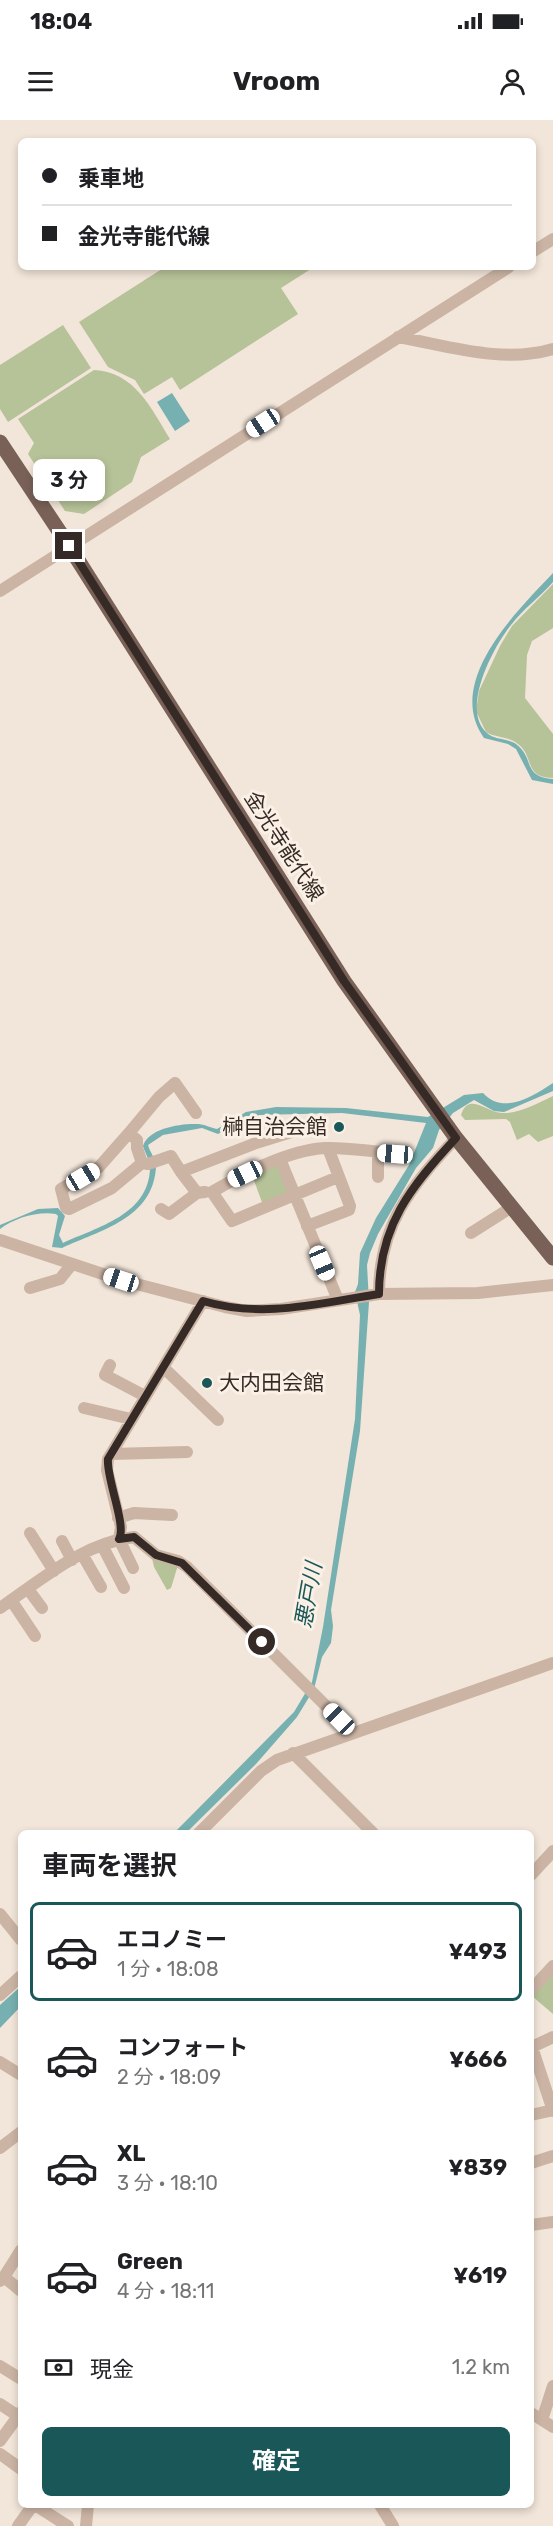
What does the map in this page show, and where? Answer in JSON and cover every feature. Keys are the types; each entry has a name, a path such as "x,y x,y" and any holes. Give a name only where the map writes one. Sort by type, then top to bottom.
{"main road":[{"name":"金光寺能代線","path":"0,442 69,546 344,981 452,1133 553,1258"}],"street":[{"path":"536,250 553,239"},
{"path":"0,591 504,270"},
{"path":"398,337 509,357 530,356 553,350"},
{"path":"196,1113 175,1083 159,1097 99,1167 61,1189 66,1208 69,1209 112,1188 149,1163 171,1156 197,1193"},
{"path":"182,1172 256,1143 314,1125"},
{"path":"129,1133 137,1140 149,1163"},
{"path":"379,1294 379,1268 386,1237 452,1133"},
{"path":"307,1226 349,1210 350,1206 328,1148"},
{"path":"161,1209 169,1214 197,1193 212,1192 229,1182 280,1160 328,1148 395,1154"},
{"path":"378,1152 378,1177"},
{"path":"280,1160 338,1300"},
{"path":"212,1192 232,1221 338,1177"},
{"path":"471,1233 512,1207"},
{"path":"0,1240 72,1264 225,1307 263,1311 379,1294 478,1293 553,1285"},
{"path":"30,1288 60,1279 72,1264"},
{"path":"119,1539 122,1535 108,1470 111,1454 203,1301"},
{"path":"110,1365 105,1375 145,1396"},
{"path":"164,1368 218,1420"},
{"path":"84,1408 131,1419"},
{"path":"111,1454 187,1452"},
{"path":"118,1518 134,1513 172,1515"},
{"path":"30,1533 54,1571"},
{"path":"0,1608 77,1557 119,1539 134,1537 156,1555 182,1563 352,1732"},
{"path":"119,1539 133,1568"},
{"path":"62,1541 101,1587"},
{"path":"102,1545 124,1588"},
{"path":"28,1589 42,1608"},
{"path":"11,1600 35,1636"},
{"path":"202,1830 261,1771 293,1753 553,1662"},
{"path":"293,1753 370,1830"},
{"path":"534,1870 549,1848"},
{"path":"0,1914 18,1936"},
{"path":"534,1987 553,1966"},
{"path":"0,1995 18,1979"},
{"path":"534,2044 553,2037"},
{"path":"534,2051 553,2110 534,2114"},
{"path":"0,2062 18,2073"},
{"path":"0,2148 18,2134"},
{"path":"534,2162 553,2156"},
{"path":"534,2225 553,2222"},
{"path":"18,2255 2,2279 18,2289"},
{"path":"0,2366 18,2377"},
{"path":"542,2420 553,2386"},
{"path":"0,2404 18,2413"},
{"path":"534,2415 553,2427"},
{"path":"0,2441 18,2417"},
{"path":"0,2454 18,2467"},
{"path":"18,2526 32,2508"},
{"path":"39,2508 68,2526"},
{"path":"86,2526 88,2508"},
{"path":"382,2508 393,2526"}],"green space":[{"path":"160,270 309,270 281,288 298,314 180,390 172,377 144,394 135,380 108,367 79,322"},
{"path":"63,325 91,368 8,422 0,409 0,365"},
{"path":"94,370 108,372 131,385 148,404 170,439 141,457 132,482 84,514 65,511 28,454 34,443 18,419"},
{"path":"553,584 553,628 532,641 527,655 525,698 553,734 553,778 537,774 518,744 486,732 476,711 479,691 512,626"},
{"path":"553,1096 553,1136 538,1142 529,1134 517,1140 510,1122 506,1119 465,1120 461,1115 465,1107 470,1104 498,1113 508,1113 528,1108"},
{"path":"273,1165 280,1169 289,1192 263,1205 252,1175"},
{"path":"152,1558 178,1565 171,1588 167,1590 154,1567"},
{"path":"553,1973 553,2014 534,1998 534,1994"}],"water":[{"path":"172,393 190,421 175,431 157,402"},
{"path":"553,573 553,582 516,619 496,648 482,679 477,710 480,723 487,733 516,744 522,749 533,771 537,775 553,779 553,784 532,780 516,749 508,744 484,738 474,716 473,694 479,671 490,649 521,607"},
{"path":"553,1083 553,1091 504,1112 494,1111 474,1100 453,1113 439,1130 433,1148 416,1168 378,1234 367,1265 369,1302 360,1431 331,1610 333,1626 331,1643 322,1657 314,1689 297,1717 256,1764 189,1830 177,1830 294,1712 312,1682 323,1627 355,1419 360,1315 355,1292 358,1284 360,1253 376,1218 409,1165 426,1123 342,1113 259,1115 246,1118 218,1134 202,1128 163,1135 148,1145 156,1164 153,1185 145,1199 135,1211 108,1228 62,1248 52,1247 58,1216 56,1214 26,1216 0,1229 0,1225 38,1209 58,1208 65,1216 59,1235 63,1243 119,1217 141,1197 147,1184 150,1165 143,1146 146,1140 166,1128 183,1124 198,1124 217,1129 246,1112 276,1107 346,1108 428,1117 464,1095 483,1093 499,1103 508,1103 536,1094"},
{"path":"18,1989 18,2009 0,2028 0,2005"}],"place":[{"name":"榊自治会館","path":"339,1127"},
{"name":"大内田会館","path":"207,1383"}],"route":[{"path":"69,546 344,981 396,1057 456,1138 419,1180 386,1237 379,1268 379,1294 263,1311 248,1311 203,1301 108,1459 109,1480 121,1527 122,1535 119,1539 134,1537 140,1539 147,1549 156,1555 182,1563 262,1642"}],"water label":[{"name":"悪戸川","path":"308,1595"}]}
